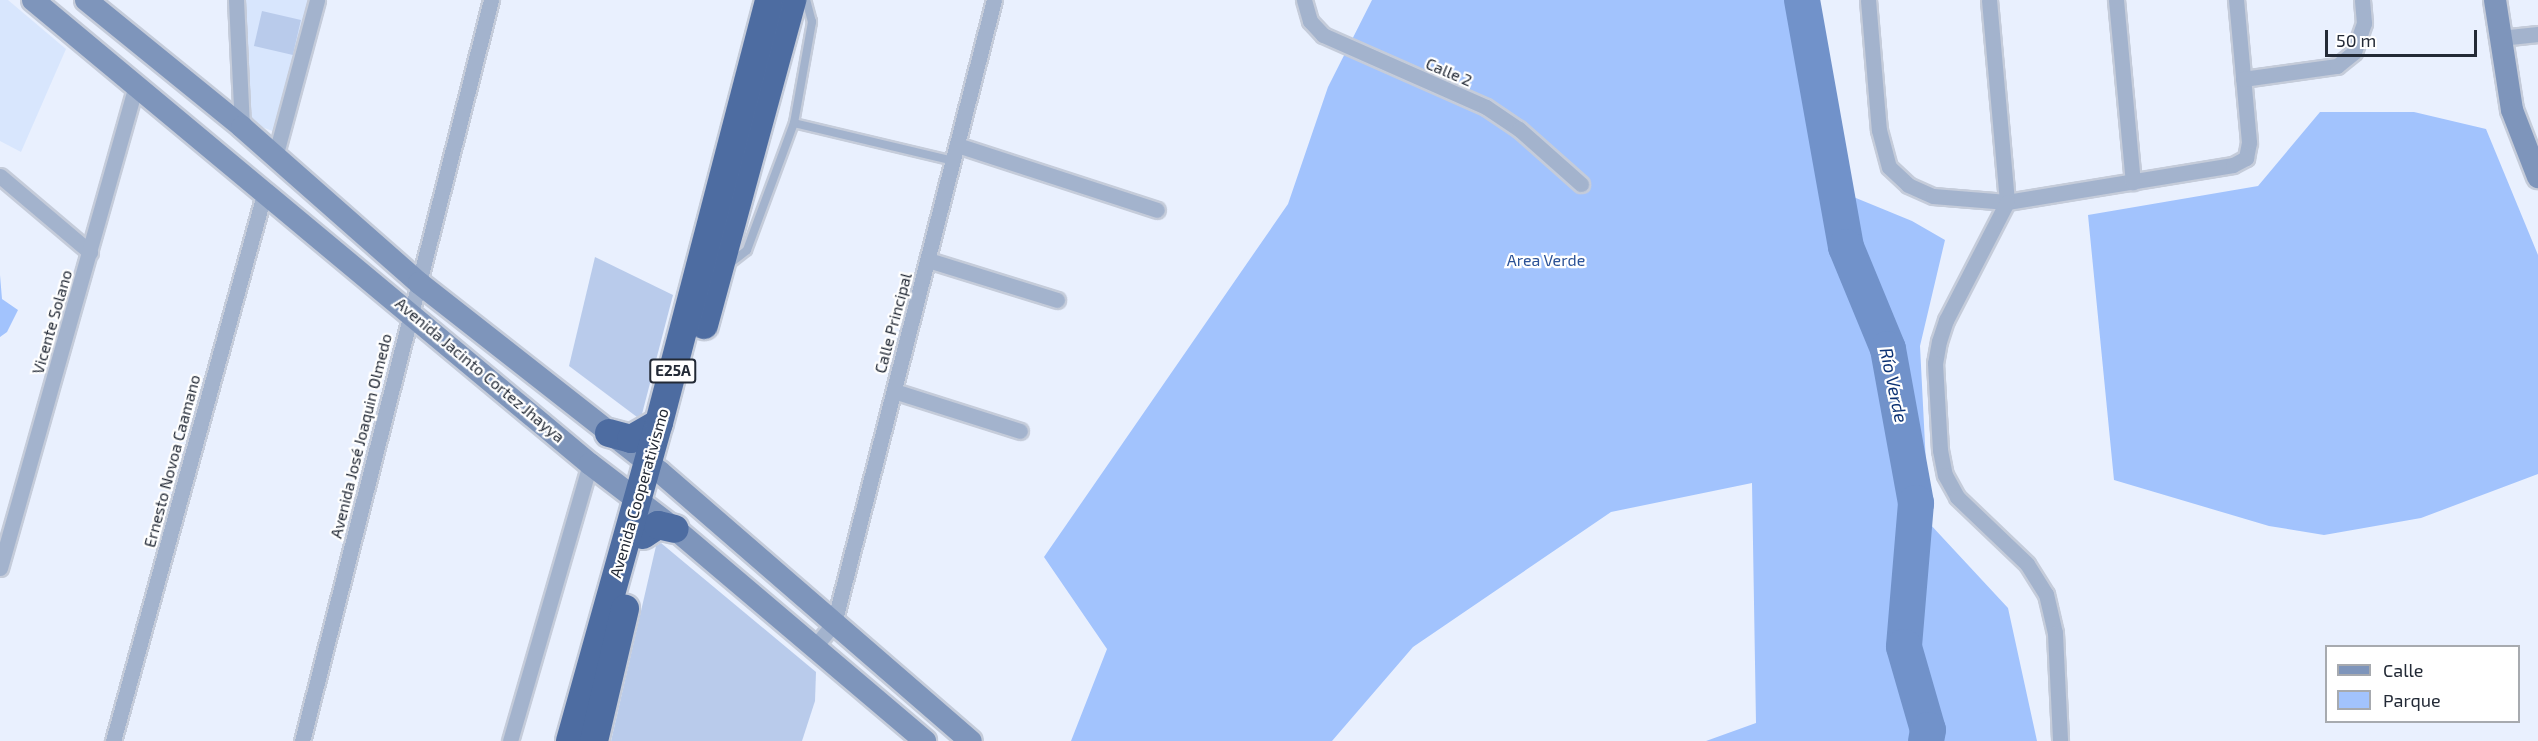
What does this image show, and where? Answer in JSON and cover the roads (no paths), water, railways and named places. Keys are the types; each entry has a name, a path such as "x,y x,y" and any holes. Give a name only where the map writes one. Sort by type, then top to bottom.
{"highway":[{"name":"Avenida Cooperativismo","path":"654,466 659,423 770,0"},
{"name":"Avenida Cooperativismo","path":"594,741 654,466 720,272 792,0"},
{"path":"609,433 631,438 643,435 659,423"},
{"name":"Avenida Cooperativismo","path":"570,741 643,514"},
{"path":"643,514 658,525 675,529"}],"main road":[{"name":"Avenida Jacinto Cortez Jhayya","path":"33,0 412,311 590,464 643,514"},
{"name":"Avenida Jacinto Cortez Jhayya","path":"86,0 242,127 419,283 654,466 971,741"},
{"path":"2495,0 2512,110 2538,177"},
{"path":"675,529 813,649 925,741"}],"street":[{"path":"236,0 242,127"},
{"path":"275,157 317,0"},
{"name":"Avenida José Joaquin Olmedo","path":"302,741 491,0"},
{"name":"Calle Principal","path":"813,649 834,623 994,0"},
{"name":"Calle 2","path":"1304,0 1310,21 1323,36 1486,107 1519,129 1581,184"},
{"path":"1868,0 1879,130 1889,167 1908,185 1933,196 2007,202 2234,165 2246,158 2248,142 2236,0"},
{"path":"1989,0 2007,202 1946,320 1939,341 1935,363 1940,450 1945,475 1957,497 2027,564 2046,594 2055,633 2060,741"},
{"path":"2116,0 2133,182"},
{"path":"2243,79 2337,66 2354,52 2364,23 2362,0"},
{"path":"2500,38 2538,34"},
{"name":"Vicente Solano","path":"0,568 136,86"},
{"path":"957,145 1157,210"},
{"path":"0,176 90,252"},
{"name":"Ernesto Novoa Caamano","path":"113,741 265,191"},
{"path":"928,260 1058,300"},
{"path":"894,391 1020,431"},
{"path":"510,741 590,464"}],"lane":[{"path":"720,272 747,250 794,123 812,22 806,0"},
{"path":"794,123 953,161"}],"waterway":[{"name":"Río Verde","path":"1802,0 1846,247 1888,349 1916,503 1904,647 1928,730 1926,741"}],"park label":[{"name":"Area Verde","path":"1546,260"}]}
